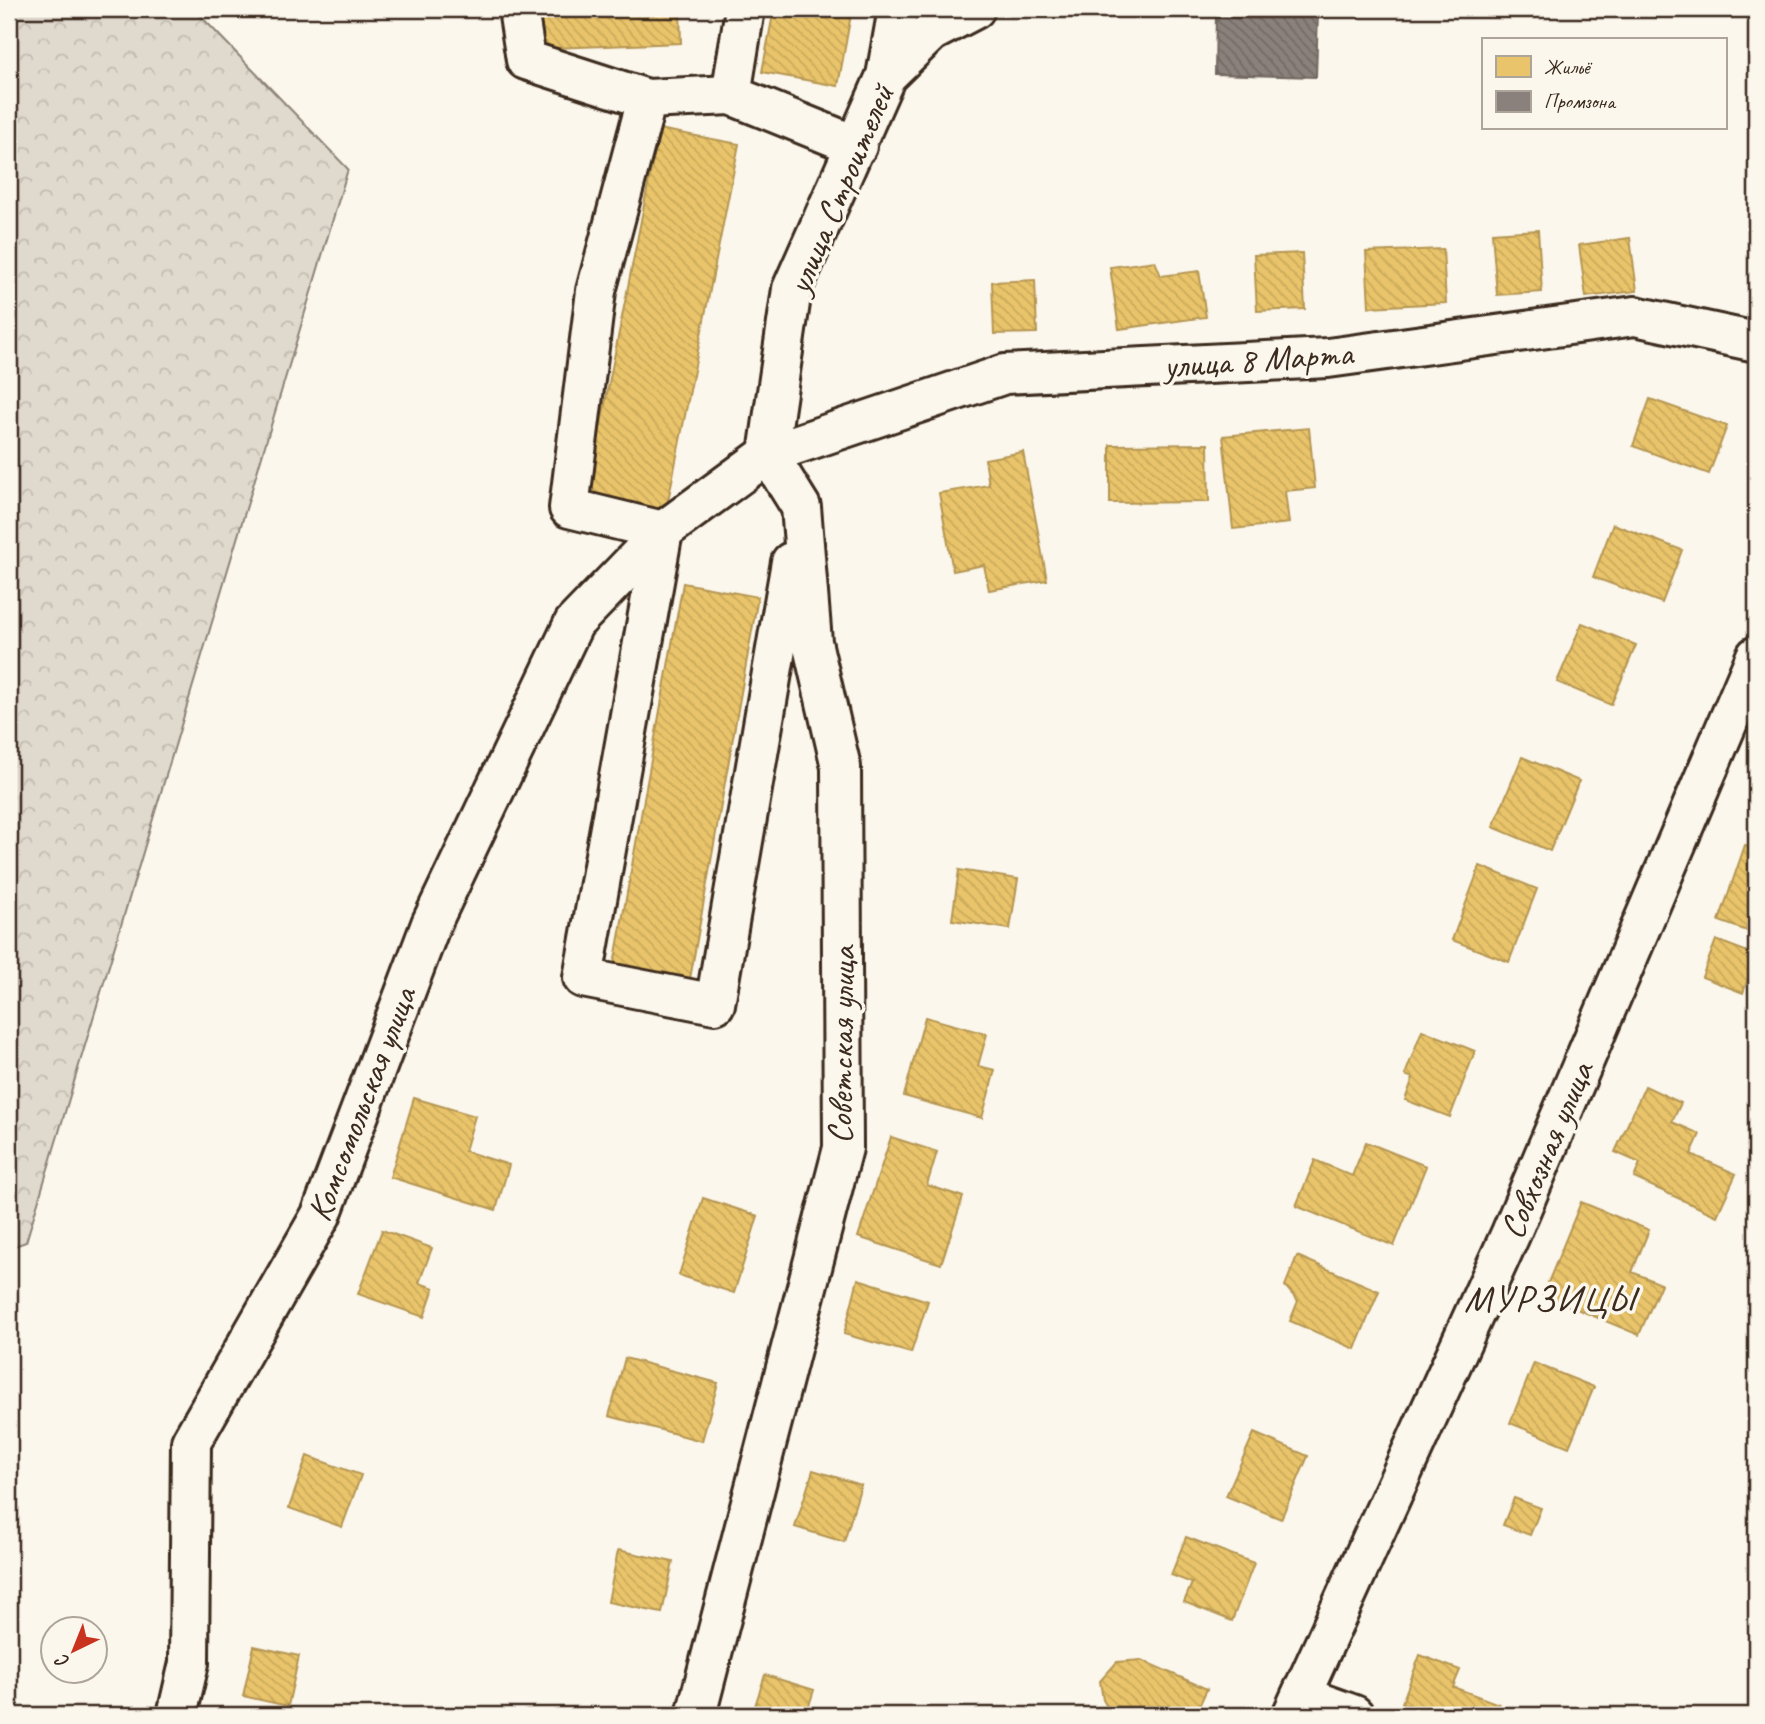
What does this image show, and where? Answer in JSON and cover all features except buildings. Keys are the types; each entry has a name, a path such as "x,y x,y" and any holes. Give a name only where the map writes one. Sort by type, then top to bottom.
{"street":[{"path":"518,9 526,60 647,99 731,95 857,146"},
{"path":"731,95 745,9"},
{"path":"886,76 898,9"},
{"name":"улица Строителей","path":"768,454 792,289 886,76 931,32 975,9"},
{"path":"647,99 596,291 569,508 663,531 583,978 715,1004 801,507"},
{"name":"улица 8 Марта","path":"663,531 768,454 1005,374 1328,358 1635,316 1756,342"},
{"name":"Советская улица","path":"696,1715 843,1148 841,766 813,642 801,507 768,454"},
{"name":"Комсомольская улица","path":"177,1715 189,1663 191,1442 321,1215 431,924 574,623 663,531"},
{"name":"Совхозная улица","path":"1296,1705 1511,1233 1756,656"},
{"path":"1296,1705 1354,1715"}],"green space":[{"path":"9,9 194,9 348,169 26,1242 9,1248"}],"district":[{"name":"МУРЗИЦЫ","path":"1550,1298"}]}
